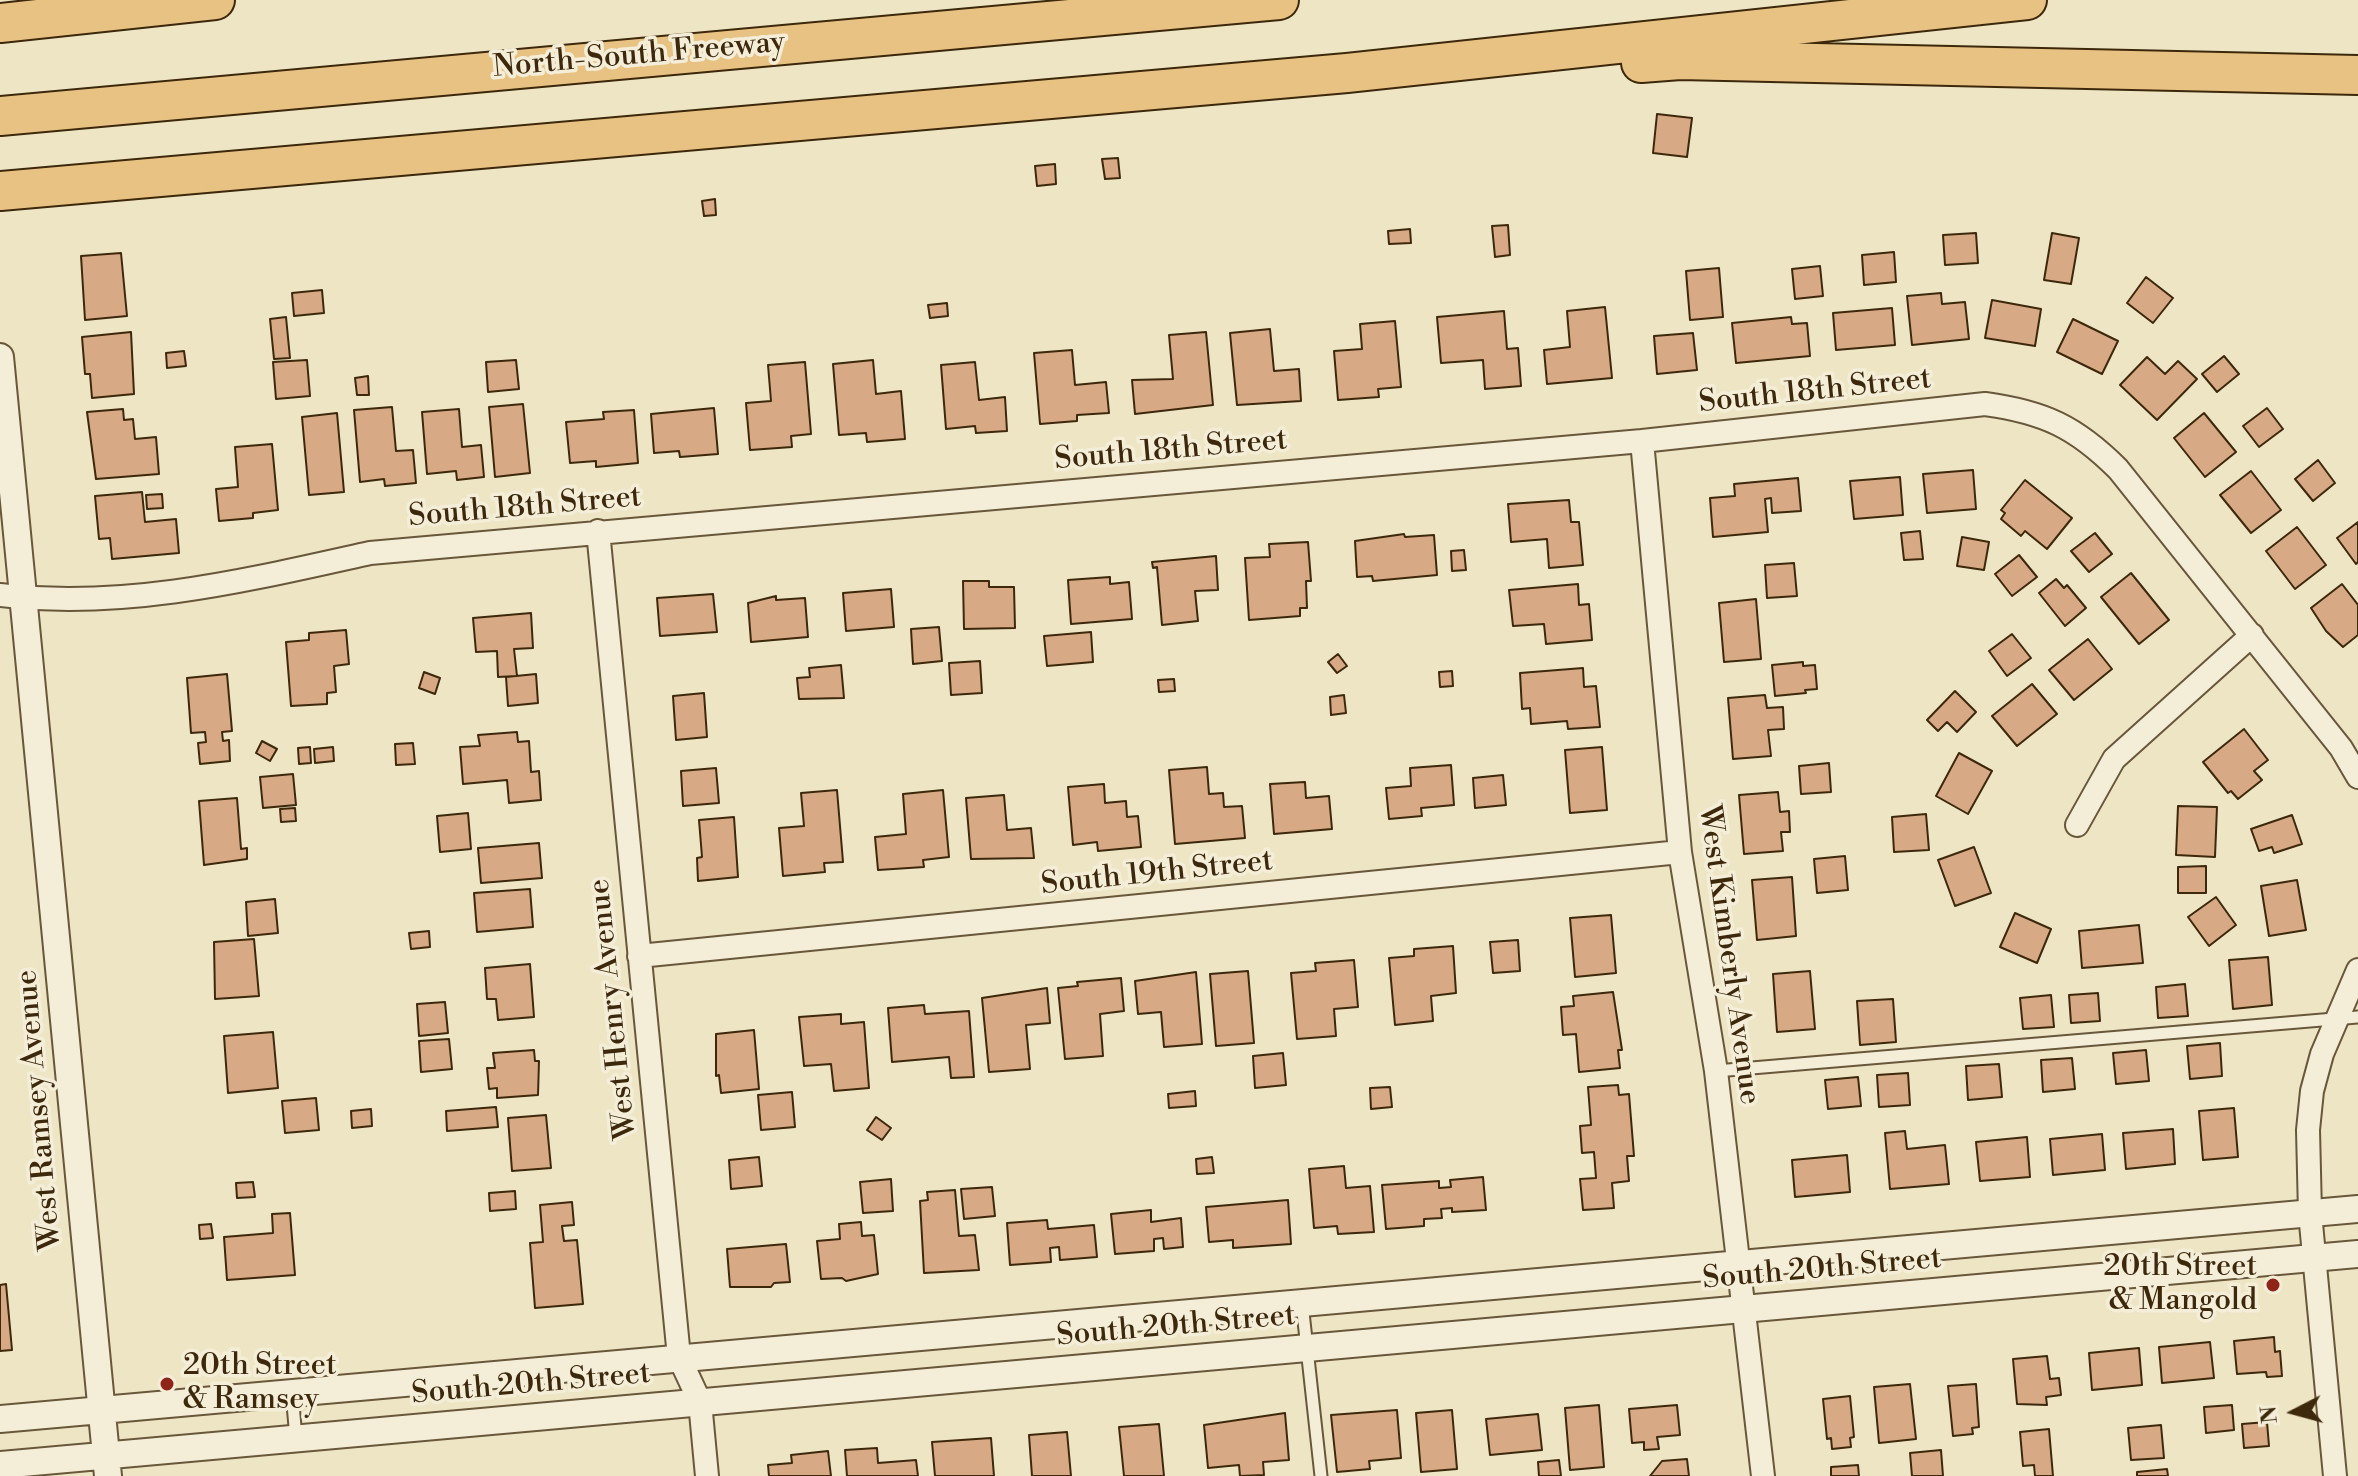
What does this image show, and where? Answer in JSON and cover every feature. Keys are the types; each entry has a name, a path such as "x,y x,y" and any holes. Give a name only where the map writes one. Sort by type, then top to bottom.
{"highway":[{"path":"0,23 215,0"},
{"name":"North-South Freeway","path":"0,116 134,101 1279,0"},
{"path":"0,191 1347,73 2027,0"},
{"path":"1347,73 1411,80 1680,60 2358,75"}],"street":[{"name":"West Ramsey Avenue","path":"0,357 12,596 107,1466"},
{"name":"South 18th Street","path":"12,596 101,599 210,588 370,553 1642,441 1985,404 2020,409 2059,422 2089,440 2118,469 2252,635 2341,748 2358,777"},
{"name":"West Kimberly Avenue","path":"1642,441 1680,852 1716,1071 1763,1476"},
{"name":"West Henry Avenue","path":"598,531 679,1357 700,1402 707,1476"},
{"path":"2077,825 2114,759 2252,635"},
{"name":"South 19th Street","path":"639,956 1680,852"},
{"path":"2335,1476 2307,1166 2312,1091 2335,1019 2358,970"},
{"name":"South 20th Street","path":"0,1419 2358,1209"},
{"name":"South 20th Street","path":"0,1465 107,1466 297,1438 2358,1254"}],"lane":[{"path":"1716,1071 2358,1017"},
{"path":"1302,1302 1321,1476"},
{"path":"292,1393 297,1438"}],"building":[{"path":"1657,114 1692,118 1687,157 1653,153"},
{"path":"1118,158 1120,178 1105,179 1102,159"},
{"path":"1055,164 1056,184 1037,186 1035,166"},
{"path":"715,199 716,215 704,216 702,201"},
{"path":"1508,225 1510,255 1495,257 1492,226"},
{"path":"1410,229 1411,243 1389,244 1388,231"},
{"path":"1976,233 1978,263 1945,265 1943,235"},
{"path":"2052,233 2079,238 2071,284 2044,280"},
{"path":"1894,252 1896,282 1864,285 1862,255"},
{"path":"121,253 127,316 85,320 81,256"},
{"path":"1820,266 1823,296 1795,299 1792,269"},
{"path":"1719,268 1723,317 1690,320 1686,271"},
{"path":"2146,277 2173,298 2153,323 2127,303"},
{"path":"322,290 324,313 294,316 292,293"},
{"path":"1941,293 1942,304 1965,302 1969,339 1912,345 1907,296"},
{"path":"1992,300 2041,309 2035,346 1985,338"},
{"path":"947,303 948,316 930,318 928,305"},
{"path":"1605,307 1612,378 1547,384 1544,350 1570,347 1567,311"},
{"path":"1892,308 1895,345 1836,350 1833,313"},
{"path":"1504,311 1507,349 1518,348 1521,386 1485,389 1483,360 1441,363 1437,317"},
{"path":"286,317 290,358 274,359 270,319"},
{"path":"1791,317 1792,324 1807,323 1810,356 1736,363 1732,323"},
{"path":"2073,319 2118,341 2102,374 2057,352"},
{"path":"1395,321 1401,387 1378,389 1379,397 1338,400 1334,351 1362,349 1360,324"},
{"path":"1270,329 1274,371 1299,369 1301,401 1237,405 1230,333"},
{"path":"131,332 134,394 92,398 90,374 85,374 82,337"},
{"path":"1206,332 1213,405 1135,414 1132,380 1173,379 1169,335"},
{"path":"1693,333 1697,370 1657,374 1654,336"},
{"path":"1072,350 1075,385 1106,382 1109,413 1077,415 1077,421 1040,424 1034,353"},
{"path":"184,351 186,366 167,368 166,353"},
{"path":"2224,356 2239,374 2217,392 2202,374"},
{"path":"2147,357 2165,374 2178,361 2197,379 2157,420 2120,385"},
{"path":"307,360 310,396 276,399 273,362"},
{"path":"516,360 519,389 488,392 486,362"},
{"path":"873,360 876,394 901,391 905,439 867,442 866,433 839,435 833,364"},
{"path":"805,362 811,434 791,436 792,447 750,450 746,403 771,401 768,365"},
{"path":"975,362 979,400 1005,397 1007,431 976,433 975,426 946,429 941,365"},
{"path":"368,376 369,395 357,395 355,378"},
{"path":"523,404 530,473 495,477 489,407"},
{"path":"392,407 396,451 413,450 416,483 385,486 384,479 360,482 354,410"},
{"path":"714,408 718,454 680,457 679,451 654,453 651,414"},
{"path":"2267,408 2283,429 2259,447 2243,426"},
{"path":"123,409 124,420 133,419 135,439 156,437 159,474 96,479 87,412"},
{"path":"459,409 462,447 481,445 484,477 457,480 456,471 427,474 422,412"},
{"path":"634,410 638,463 596,467 596,461 570,463 566,422 604,419 603,412"},
{"path":"337,413 344,492 309,495 302,417"},
{"path":"2204,413 2236,452 2205,477 2174,438"},
{"path":"272,444 278,510 253,513 253,518 219,521 216,489 238,487 235,447"},
{"path":"2318,460 2335,483 2313,501 2295,479"},
{"path":"1973,470 1976,509 1927,513 1923,474"},
{"path":"2251,471 2281,510 2251,533 2220,495"},
{"path":"1900,477 1903,515 1854,519 1850,481"},
{"path":"1798,478 1801,511 1772,513 1771,498 1765,499 1768,532 1713,537 1710,498 1735,496 1734,484"},
{"path":"2025,480 2072,518 2047,549 2025,531 2021,536 2001,519 2005,513 2001,510"},
{"path":"142,492 145,522 176,519 179,553 112,559 110,538 99,539 95,496"},
{"path":"162,494 163,508 147,509 146,495"},
{"path":"1569,500 1571,522 1579,522 1583,565 1549,568 1547,539 1511,542 1508,504"},
{"path":"2358,522 2358,562 2356,564 2337,538"},
{"path":"2297,527 2326,565 2295,589 2266,551"},
{"path":"1920,531 1923,559 1904,560 1901,533"},
{"path":"2095,533 2112,554 2089,572 2071,551"},
{"path":"1404,534 1405,537 1434,535 1437,575 1373,581 1372,576 1357,577 1355,541"},
{"path":"1962,537 1989,542 1984,570 1957,566"},
{"path":"1308,542 1311,581 1306,581 1307,608 1300,608 1300,616 1249,620 1245,558 1270,557 1269,544"},
{"path":"1464,550 1466,570 1452,571 1451,551"},
{"path":"2019,555 2037,577 2012,596 1995,574"},
{"path":"1216,556 1218,590 1195,591 1198,621 1162,625 1157,567 1153,568 1152,562"},
{"path":"1794,563 1797,596 1767,598 1765,565"},
{"path":"2131,573 2169,620 2139,644 2101,597"},
{"path":"1110,577 1110,584 1129,582 1132,619 1071,624 1068,580"},
{"path":"2056,579 2064,588 2067,585 2086,608 2065,626 2039,593"},
{"path":"963,581 989,581 989,587 1014,587 1015,628 964,629"},
{"path":"1578,584 1579,605 1589,604 1592,640 1546,644 1544,624 1513,626 1509,590"},
{"path":"2342,584 2358,605 2358,635 2343,647 2326,631 2311,608"},
{"path":"891,589 894,627 846,631 843,593"},
{"path":"713,594 717,632 660,636 657,598"},
{"path":"776,596 776,600 805,598 808,637 751,642 748,603"},
{"path":"1756,599 1761,659 1724,662 1719,603"},
{"path":"531,613 533,648 514,649 517,676 498,677 497,651 476,652 473,618"},
{"path":"939,627 942,661 913,664 911,629"},
{"path":"346,630 349,664 334,666 336,692 327,693 327,704 291,706 286,642 309,640 309,633"},
{"path":"1091,632 1093,662 1047,666 1044,636"},
{"path":"2012,634 2031,658 2007,676 1989,651"},
{"path":"2088,639 2112,669 2074,700 2049,670"},
{"path":"1338,654 1347,666 1337,673 1328,662"},
{"path":"980,661 982,693 951,695 949,663"},
{"path":"1803,662 1803,666 1815,665 1817,689 1775,696 1772,665"},
{"path":"841,665 844,698 799,699 797,678 810,677 809,668"},
{"path":"1583,668 1584,687 1596,686 1600,727 1568,729 1567,721 1531,724 1530,708 1522,709 1520,673"},
{"path":"1452,671 1453,686 1440,687 1439,672"},
{"path":"424,672 440,678 435,694 419,688"},
{"path":"227,674 232,731 222,732 223,741 229,740 230,761 200,764 198,743 206,742 205,732 191,733 187,678"},
{"path":"536,674 538,703 508,706 506,677"},
{"path":"1174,679 1175,691 1159,692 1158,680"},
{"path":"2032,684 2057,714 2017,746 1992,716"},
{"path":"1955,691 1976,712 1957,732 1947,722 1938,731 1927,720"},
{"path":"704,693 707,737 676,740 673,696"},
{"path":"1344,695 1346,713 1331,715 1330,697"},
{"path":"1765,695 1767,708 1783,707 1784,729 1768,730 1771,756 1733,759 1728,698"},
{"path":"2244,729 2268,760 2254,771 2262,780 2238,799 2231,791 2228,793 2203,762"},
{"path":"517,732 518,742 529,741 531,772 539,771 541,800 509,803 507,780 463,784 460,747 480,746 478,735"},
{"path":"262,741 277,749 270,761 256,753"},
{"path":"413,743 415,764 396,765 395,744"},
{"path":"310,747 311,763 299,764 298,748"},
{"path":"333,747 334,761 315,763 314,749"},
{"path":"1602,747 1607,810 1570,813 1565,750"},
{"path":"1959,753 1992,771 1968,814 1936,796"},
{"path":"1829,763 1831,792 1801,794 1799,766"},
{"path":"1451,765 1454,805 1421,808 1422,816 1389,819 1386,788 1411,786 1410,768"},
{"path":"1207,767 1209,794 1223,793 1224,807 1242,806 1245,838 1175,844 1169,770"},
{"path":"716,768 719,803 683,806 681,771"},
{"path":"293,774 296,805 263,808 260,777"},
{"path":"1503,775 1506,805 1475,808 1473,778"},
{"path":"1305,782 1306,798 1329,796 1332,829 1274,834 1270,784"},
{"path":"1104,784 1105,803 1126,801 1127,817 1138,816 1141,847 1098,851 1097,842 1073,845 1068,787"},
{"path":"837,790 843,862 824,863 825,872 783,876 779,828 804,826 801,793"},
{"path":"943,790 949,857 923,860 924,867 878,870 875,837 906,834 903,794"},
{"path":"1778,792 1780,812 1789,811 1790,832 1781,832 1783,851 1744,854 1739,795"},
{"path":"1004,795 1007,830 1031,828 1034,858 971,859 966,798"},
{"path":"237,798 241,849 247,848 247,859 204,865 199,801"},
{"path":"2178,806 2217,807 2215,857 2176,855"},
{"path":"295,808 296,821 281,822 280,809"},
{"path":"468,813 471,849 440,852 437,816"},
{"path":"1926,814 1929,850 1894,852 1892,817"},
{"path":"2292,815 2302,844 2274,853 2272,847 2259,851 2251,829"},
{"path":"734,817 738,877 698,881 697,858 702,857 699,820"},
{"path":"539,843 542,878 481,883 478,848"},
{"path":"1974,847 1991,893 1955,906 1938,860"},
{"path":"1845,856 1848,890 1817,893 1814,859"},
{"path":"2206,866 2206,893 2178,893 2178,867"},
{"path":"1792,877 1796,936 1757,940 1752,880"},
{"path":"2297,880 2306,930 2269,936 2261,886"},
{"path":"530,889 533,927 477,932 474,893"},
{"path":"2216,897 2236,925 2209,946 2188,917"},
{"path":"275,899 278,933 248,936 246,902"},
{"path":"2015,913 2051,929 2037,963 2000,947"},
{"path":"1611,915 1616,973 1575,977 1570,918"},
{"path":"2139,925 2143,963 2082,968 2079,931"},
{"path":"429,931 430,947 411,949 409,933"},
{"path":"254,939 259,996 215,999 214,942"},
{"path":"1518,940 1520,971 1493,973 1490,942"},
{"path":"1453,946 1456,993 1431,996 1433,1021 1395,1025 1389,958 1414,956 1414,949"},
{"path":"2268,957 2272,1005 2233,1009 2229,960"},
{"path":"1354,960 1358,1007 1334,1009 1336,1036 1297,1039 1291,973 1316,971 1315,963"},
{"path":"530,964 534,1017 498,1020 496,999 487,999 485,968"},
{"path":"1248,971 1254,1043 1216,1046 1210,974"},
{"path":"1810,971 1815,1029 1777,1032 1773,974"},
{"path":"1196,972 1202,1044 1164,1047 1161,1012 1138,1014 1135,981"},
{"path":"1121,978 1124,1011 1100,1014 1103,1056 1065,1059 1058,988 1078,986 1077,982"},
{"path":"2185,984 2188,1016 2158,1018 2156,987"},
{"path":"1047,988 1050,1023 1026,1025 1030,1069 989,1072 982,998"},
{"path":"1613,992 1622,1050 1618,1050 1620,1068 1579,1072 1576,1034 1563,1035 1561,1007 1574,1006 1573,996"},
{"path":"2098,993 2100,1021 2071,1023 2069,995"},
{"path":"2051,995 2054,1027 2023,1029 2020,998"},
{"path":"1893,999 1896,1042 1860,1045 1857,1001"},
{"path":"445,1002 448,1033 419,1036 417,1004"},
{"path":"924,1005 925,1014 969,1011 974,1077 951,1078 949,1057 892,1062 888,1008"},
{"path":"841,1014 841,1024 864,1022 869,1088 834,1091 831,1064 804,1066 799,1017"},
{"path":"754,1030 759,1089 721,1093 719,1075 716,1076 716,1034"},
{"path":"273,1032 278,1088 228,1093 224,1036"},
{"path":"449,1039 452,1069 421,1072 419,1041"},
{"path":"2220,1043 2222,1076 2190,1079 2187,1046"},
{"path":"534,1050 535,1061 539,1061 538,1095 497,1098 497,1088 489,1089 487,1068 495,1068 493,1053"},
{"path":"2146,1050 2149,1081 2116,1084 2113,1053"},
{"path":"1283,1053 1286,1085 1255,1088 1253,1056"},
{"path":"2072,1058 2075,1089 2043,1092 2041,1060"},
{"path":"1999,1064 2002,1097 1968,1100 1966,1066"},
{"path":"1908,1073 1910,1105 1879,1107 1877,1075"},
{"path":"1858,1077 1861,1106 1828,1109 1825,1080"},
{"path":"1618,1085 1619,1095 1629,1094 1634,1156 1627,1156 1629,1181 1612,1183 1614,1208 1583,1210 1580,1179 1596,1178 1594,1152 1582,1153 1580,1126 1591,1125 1588,1087"},
{"path":"1390,1087 1392,1107 1371,1109 1370,1088"},
{"path":"1195,1091 1196,1106 1169,1108 1168,1094"},
{"path":"792,1092 795,1127 761,1130 758,1095"},
{"path":"316,1098 319,1130 285,1133 282,1101"},
{"path":"496,1107 498,1127 447,1131 446,1111"},
{"path":"2234,1108 2238,1157 2203,1160 2199,1111"},
{"path":"371,1109 372,1126 352,1128 351,1111"},
{"path":"546,1115 551,1168 512,1171 508,1118"},
{"path":"876,1117 891,1128 882,1140 867,1130"},
{"path":"2173,1129 2175,1164 2126,1169 2123,1133"},
{"path":"1905,1131 1907,1149 1945,1145 1949,1184 1890,1189 1885,1133"},
{"path":"2102,1134 2105,1170 2053,1175 2050,1139"},
{"path":"2027,1137 2030,1177 1980,1181 1976,1142"},
{"path":"1847,1155 1850,1192 1795,1197 1792,1160"},
{"path":"759,1157 762,1186 731,1189 729,1160"},
{"path":"1212,1157 1214,1173 1197,1174 1196,1159"},
{"path":"1344,1166 1346,1188 1370,1186 1374,1232 1338,1234 1337,1226 1314,1228 1309,1169"},
{"path":"1483,1177 1486,1210 1452,1212 1452,1208 1441,1209 1442,1218 1424,1219 1424,1226 1386,1229 1382,1185 1439,1181 1439,1188 1451,1187 1450,1180"},
{"path":"891,1179 893,1211 863,1213 860,1182"},
{"path":"253,1182 255,1197 237,1198 236,1183"},
{"path":"992,1187 995,1216 964,1219 961,1189"},
{"path":"955,1190 959,1236 975,1235 979,1270 924,1273 920,1201 928,1200 927,1192"},
{"path":"515,1191 516,1209 490,1211 489,1193"},
{"path":"1288,1200 1291,1244 1233,1248 1233,1240 1209,1242 1206,1207"},
{"path":"572,1202 574,1225 562,1226 564,1241 577,1240 583,1304 535,1308 530,1243 543,1242 540,1205"},
{"path":"1151,1210 1151,1222 1181,1218 1183,1247 1164,1249 1163,1238 1154,1239 1154,1251 1115,1254 1111,1214"},
{"path":"290,1213 295,1275 227,1280 224,1237 273,1233 272,1214"},
{"path":"1047,1220 1048,1229 1094,1225 1097,1257 1060,1260 1059,1247 1050,1248 1051,1262 1010,1265 1007,1223"},
{"path":"861,1222 862,1236 874,1235 878,1274 846,1281 842,1278 821,1279 817,1241 840,1239 839,1224"},
{"path":"211,1224 213,1238 200,1239 199,1225"},
{"path":"786,1244 790,1282 774,1283 771,1287 730,1287 727,1249"},
{"path":"6,1284 12,1350 0,1351 0,1285"},
{"path":"2274,1337 2275,1352 2280,1351 2282,1376 2267,1377 2266,1372 2237,1374 2234,1341"},
{"path":"2210,1342 2214,1378 2162,1383 2159,1347"},
{"path":"2139,1348 2142,1385 2092,1390 2089,1353"},
{"path":"2047,1356 2050,1379 2059,1378 2061,1395 2046,1397 2047,1405 2017,1404 2013,1359"},
{"path":"1910,1384 1916,1439 1879,1443 1874,1387"},
{"path":"1976,1384 1979,1427 1972,1428 1973,1434 1953,1436 1948,1386"},
{"path":"1850,1396 1854,1437 1850,1438 1851,1447 1832,1449 1831,1438 1827,1439 1823,1399"},
{"path":"1599,1405 1604,1467 1570,1470 1565,1408"},
{"path":"1677,1405 1680,1435 1657,1437 1659,1449 1644,1450 1644,1442 1632,1443 1629,1409"},
{"path":"2232,1405 2234,1430 2206,1433 2204,1407"},
{"path":"1397,1410 1401,1458 1369,1461 1370,1469 1337,1472 1331,1415"},
{"path":"1452,1410 1457,1469 1421,1472 1416,1413"},
{"path":"1285,1413 1289,1460 1263,1462 1264,1475 1240,1476 1239,1465 1208,1468 1204,1425"},
{"path":"1538,1414 1542,1450 1490,1455 1486,1419"},
{"path":"2267,1422 2269,1446 2244,1448 2242,1424"},
{"path":"1159,1424 1164,1476 1124,1476 1119,1427"},
{"path":"2161,1425 2164,1458 2131,1460 2128,1428"},
{"path":"2049,1429 2053,1476 2035,1476 2034,1465 2023,1466 2020,1432"},
{"path":"1067,1432 1071,1476 1032,1476 1029,1435"},
{"path":"991,1438 994,1476 935,1476 932,1442"},
{"path":"877,1448 878,1463 916,1460 918,1476 847,1476 845,1450"},
{"path":"1941,1450 1943,1476 1912,1476 1910,1453"},
{"path":"828,1451 831,1476 769,1476 768,1465 792,1463 791,1455"},
{"path":"1687,1459 1689,1476 1650,1476 1662,1461"},
{"path":"1559,1460 1561,1476 1539,1476 1538,1462"},
{"path":"1858,1465 1859,1476 1831,1476 1831,1467"},
{"path":"2167,1469 2168,1476 2137,1476 2137,1472"}],"place":[{"name":"20th Street & Mangold","path":"2273,1285"},
{"name":"20th Street & Ramsey","path":"167,1384"}]}
